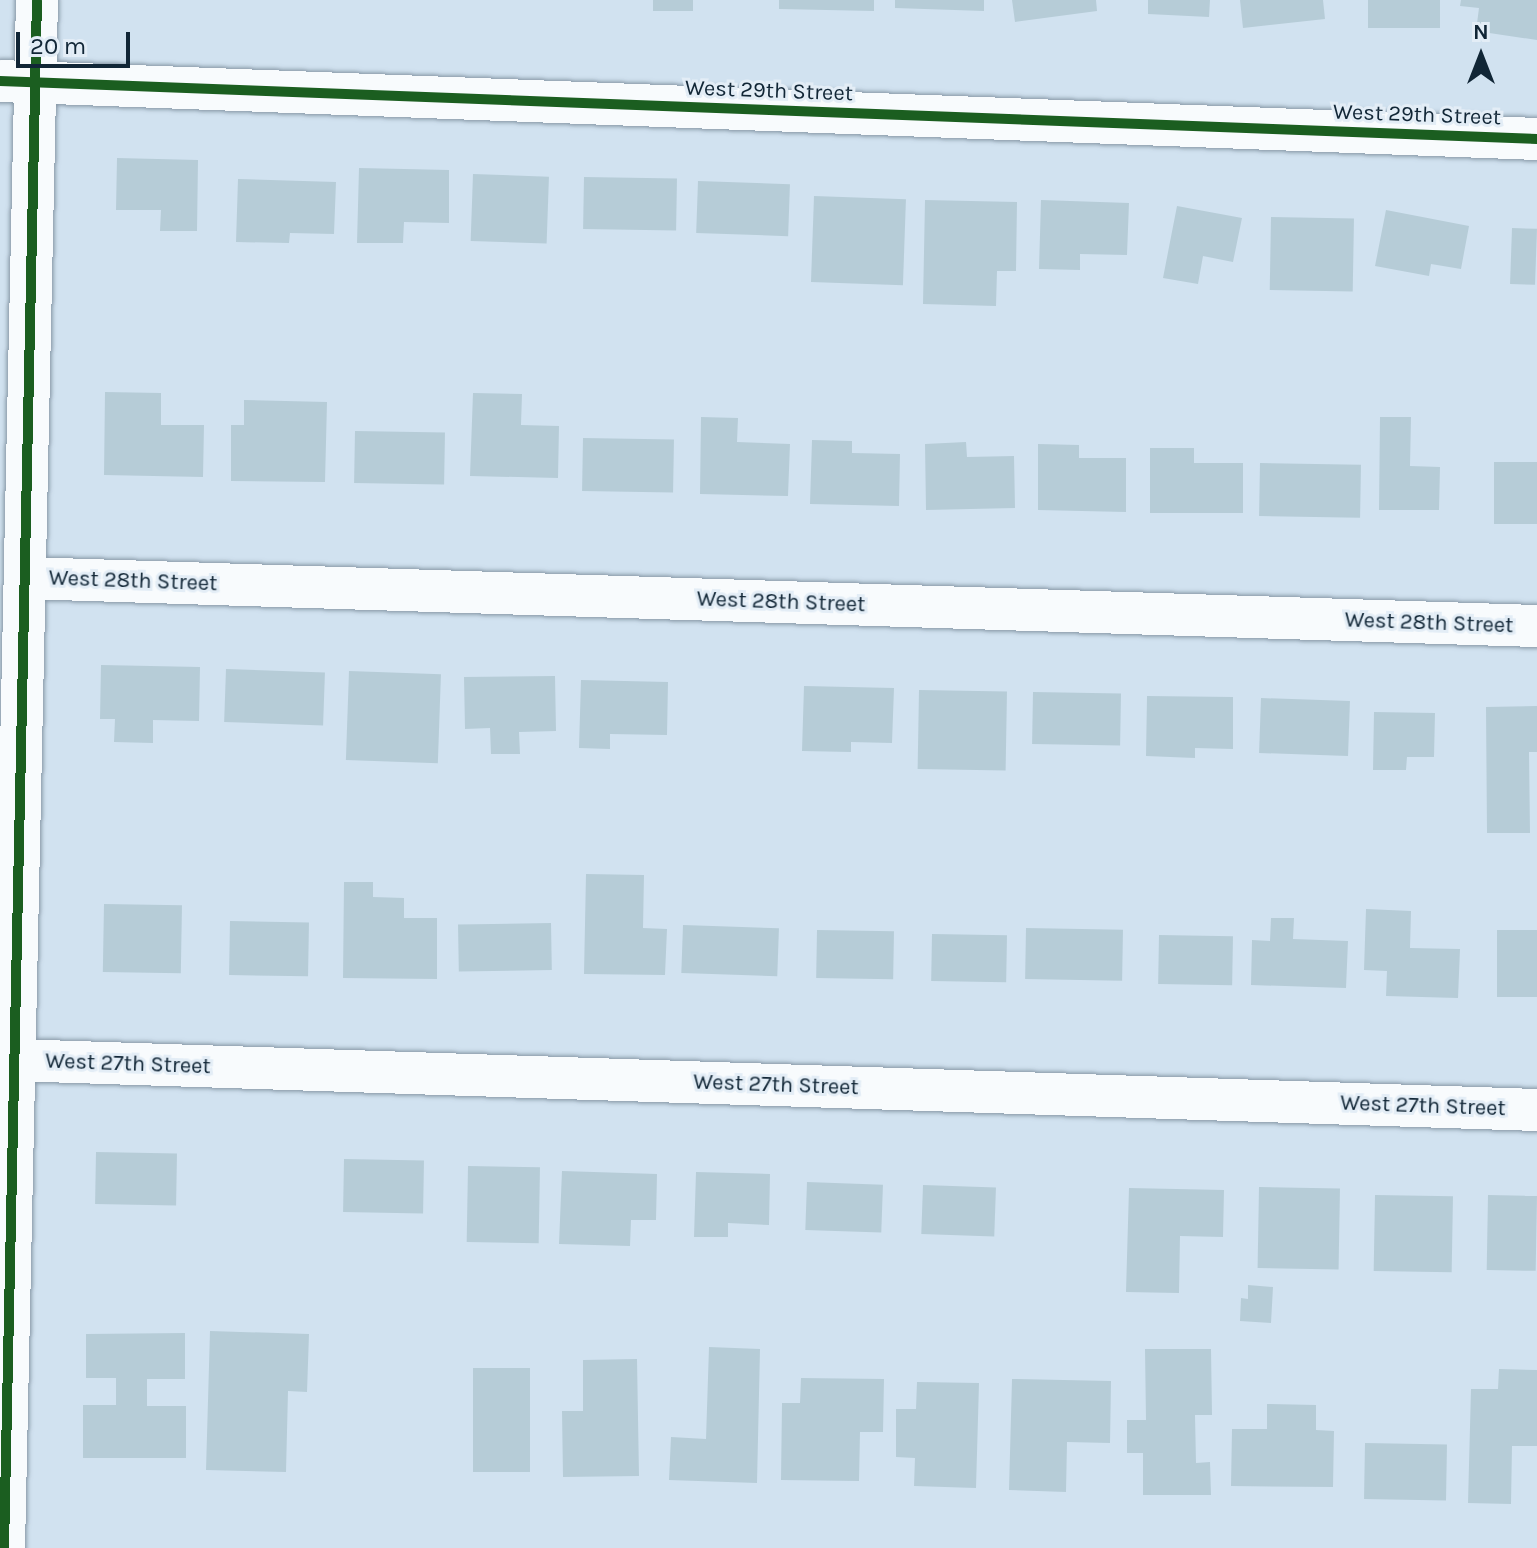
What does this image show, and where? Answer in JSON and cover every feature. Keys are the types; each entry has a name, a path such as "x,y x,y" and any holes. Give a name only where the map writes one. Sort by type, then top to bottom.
{"street":[{"path":"4,1548 25,578 18,82 37,0"},
{"name":"West 29th Street","path":"18,82 1537,139"},
{"name":"West 28th Street","path":"25,578 1537,626"},
{"name":"West 27th Street","path":"14,1060 1537,1110"}],"building":[{"path":"653,0 693,0 693,11 653,11"},
{"path":"779,0 874,0 874,11 779,9"},
{"path":"895,0 984,0 984,11 895,8"},
{"path":"1012,0 1096,0 1097,11 1015,22"},
{"path":"1148,0 1210,0 1209,17 1148,14"},
{"path":"1240,0 1323,0 1325,19 1243,28"},
{"path":"1368,0 1440,0 1440,28 1368,28"},
{"path":"1461,0 1537,0 1537,40 1476,31 1479,8 1460,6"},
{"path":"117,158 198,160 197,231 160,231 161,210 116,210"},
{"path":"359,168 449,170 449,223 404,222 403,243 357,243"},
{"path":"473,174 549,177 547,244 471,241"},
{"path":"584,177 677,179 676,231 583,229"},
{"path":"238,179 336,182 334,234 290,233 289,243 236,242"},
{"path":"698,181 790,184 788,236 696,233"},
{"path":"814,196 906,199 903,285 811,282"},
{"path":"925,200 1017,202 1016,271 997,271 996,306 923,304"},
{"path":"1041,200 1129,203 1127,255 1080,254 1080,270 1039,269"},
{"path":"1177,206 1242,218 1233,262 1203,256 1198,284 1163,278"},
{"path":"1386,210 1469,226 1461,269 1431,264 1429,276 1375,266"},
{"path":"1271,217 1354,218 1353,291 1270,290"},
{"path":"1512,228 1537,229 1535,285 1510,284"},
{"path":"105,392 161,393 161,425 204,425 203,477 104,475"},
{"path":"473,393 522,394 521,425 559,426 558,478 470,476"},
{"path":"244,400 327,402 325,482 231,481 231,425 244,425"},
{"path":"701,417 738,418 737,442 790,444 788,496 700,494"},
{"path":"1380,417 1411,417 1410,466 1440,467 1439,510 1379,510"},
{"path":"355,431 445,433 444,485 354,483"},
{"path":"583,438 674,440 673,493 582,491"},
{"path":"812,440 852,441 852,453 900,454 899,506 810,504"},
{"path":"966,442 967,457 1014,456 1015,508 926,510 925,444"},
{"path":"1038,444 1079,445 1079,458 1126,458 1126,512 1038,510"},
{"path":"1150,448 1194,448 1194,463 1243,463 1243,513 1150,513"},
{"path":"1494,462 1537,462 1537,524 1494,524"},
{"path":"1260,463 1361,465 1360,518 1259,516"},
{"path":"101,665 200,667 199,721 153,720 153,743 114,742 115,719 100,719"},
{"path":"226,669 325,672 323,725 224,722"},
{"path":"349,671 441,674 438,763 346,760"},
{"path":"555,676 556,731 519,732 520,754 491,754 490,728 465,729 464,677"},
{"path":"581,680 668,682 667,735 610,734 610,749 579,748"},
{"path":"804,686 894,688 892,743 851,742 851,752 802,751"},
{"path":"919,690 1007,692 1006,771 918,769"},
{"path":"1033,692 1121,694 1120,746 1032,744"},
{"path":"1147,696 1233,697 1233,749 1195,748 1195,758 1146,756"},
{"path":"1261,698 1350,701 1348,756 1259,753"},
{"path":"1537,706 1537,752 1529,752 1530,833 1487,833 1486,707"},
{"path":"1374,712 1435,713 1434,757 1407,757 1406,770 1373,770"},
{"path":"586,874 644,875 643,928 667,929 665,975 584,974"},
{"path":"344,882 373,882 373,897 404,898 404,918 437,918 437,979 343,978"},
{"path":"104,904 182,905 181,973 103,972"},
{"path":"1366,909 1411,911 1410,948 1460,949 1458,998 1386,996 1387,971 1364,970"},
{"path":"1271,918 1294,918 1293,939 1348,941 1346,988 1251,985 1252,940 1270,941"},
{"path":"230,921 309,922 308,976 229,975"},
{"path":"551,923 552,970 459,972 458,925"},
{"path":"683,925 779,928 777,976 681,973"},
{"path":"1026,928 1123,930 1122,981 1025,979"},
{"path":"817,930 894,931 893,979 816,978"},
{"path":"1497,930 1537,930 1537,997 1497,997"},
{"path":"932,934 1007,935 1006,982 931,981"},
{"path":"1159,935 1233,936 1232,985 1158,984"},
{"path":"96,1152 177,1153 176,1205 95,1204"},
{"path":"344,1159 424,1160 423,1213 343,1212"},
{"path":"468,1166 540,1167 539,1243 467,1242"},
{"path":"562,1171 657,1174 656,1220 631,1220 630,1246 559,1244"},
{"path":"696,1172 770,1174 769,1225 728,1223 728,1237 694,1237"},
{"path":"807,1182 883,1185 881,1233 805,1230"},
{"path":"923,1185 996,1188 994,1237 921,1234"},
{"path":"1259,1187 1340,1188 1339,1269 1258,1268"},
{"path":"1129,1188 1224,1190 1223,1237 1180,1236 1179,1293 1126,1292"},
{"path":"1375,1195 1453,1196 1452,1272 1374,1271"},
{"path":"1488,1195 1537,1196 1536,1271 1487,1270"},
{"path":"1248,1285 1273,1287 1271,1323 1240,1321 1241,1298 1248,1299"},
{"path":"210,1331 309,1334 307,1392 288,1391 286,1472 206,1470"},
{"path":"185,1333 185,1379 147,1379 147,1406 186,1406 186,1458 83,1458 83,1405 116,1405 116,1378 86,1378 86,1334"},
{"path":"709,1347 760,1349 757,1483 669,1480 671,1437 706,1439"},
{"path":"1145,1349 1211,1349 1212,1415 1195,1415 1196,1463 1210,1462 1211,1495 1143,1495 1143,1453 1127,1453 1127,1420 1146,1420"},
{"path":"637,1359 639,1476 563,1477 562,1411 583,1411 583,1360"},
{"path":"473,1368 530,1368 530,1472 473,1472"},
{"path":"1499,1369 1537,1370 1537,1446 1512,1446 1511,1504 1468,1503 1471,1389 1498,1389"},
{"path":"801,1378 884,1379 883,1432 860,1432 859,1481 781,1480 782,1403 800,1403"},
{"path":"1012,1379 1111,1381 1110,1443 1067,1442 1066,1492 1009,1490"},
{"path":"917,1382 979,1383 976,1488 914,1486 915,1458 896,1457 896,1409 916,1409"},
{"path":"1267,1404 1316,1405 1316,1430 1334,1431 1333,1487 1231,1486 1232,1429 1267,1429"},
{"path":"1365,1443 1447,1444 1446,1500 1364,1499"}],"cycle path":[{"path":"4,1548 37,0"},
{"path":"0,81 1537,139"}]}
